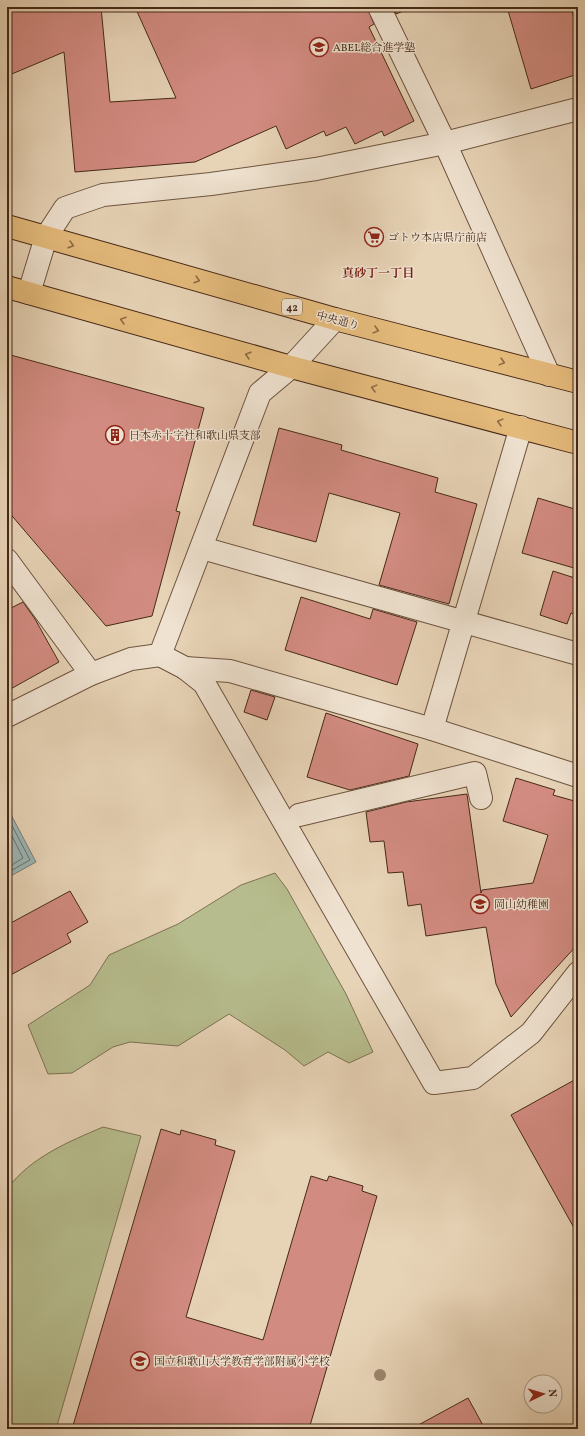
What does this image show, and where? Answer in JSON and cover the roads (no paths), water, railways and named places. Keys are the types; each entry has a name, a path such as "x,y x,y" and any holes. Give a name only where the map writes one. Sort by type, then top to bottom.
{"highway":[{"name":"中央通り","path":"7,226 335,319 578,382"},
{"path":"7,287 291,367 578,443"}],"street":[{"path":"379,7 445,143 549,375"},
{"path":"29,294 46,237 65,208 103,195 211,184 316,169 445,143 578,109"},
{"path":"160,655 260,393 291,367 335,319"},
{"path":"432,729 520,427"},
{"path":"202,548 462,623 578,654"},
{"path":"7,560 91,674"},
{"path":"7,716 91,674 131,660 160,655 184,668 204,683 434,1083 473,1078 531,1033 578,973"},
{"path":"184,668 230,671 432,729 578,776"},
{"path":"299,815 475,773 482,798"}],"water":[{"path":"7,807 36,862 7,878"}],"place":[{"name":"ABEL総合進学塾","path":"319,47"},
{"name":"ゴトウ本店県庁前店","path":"374,237"},
{"name":"日本赤十字社和歌山県支部","path":"115,435"},
{"name":"岡山幼稚園","path":"480,904"},
{"name":"国立和歌山大学教育学部附属小学校","path":"140,1361"}],"district":[{"name":"真砂丁一丁目","path":"378,273"}]}
